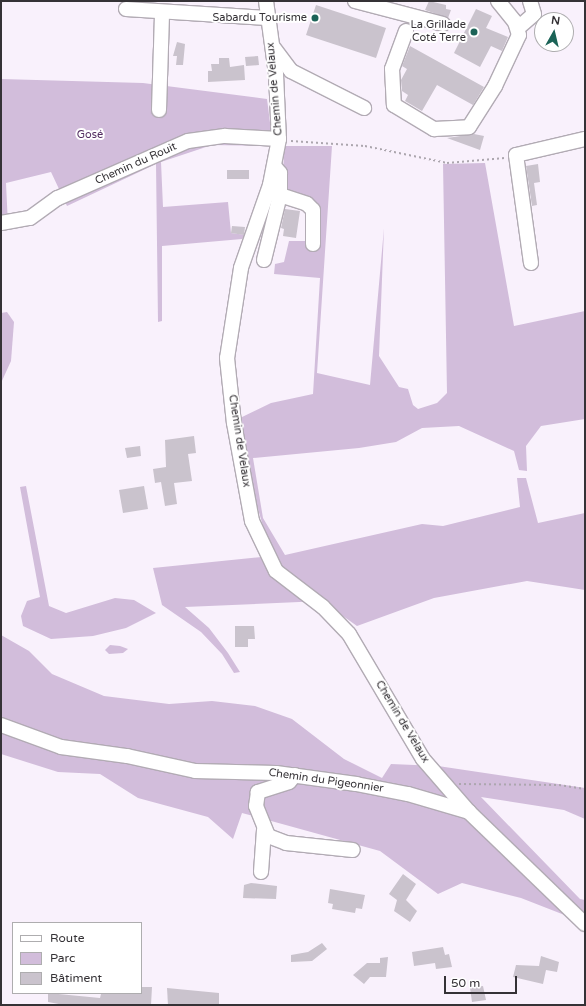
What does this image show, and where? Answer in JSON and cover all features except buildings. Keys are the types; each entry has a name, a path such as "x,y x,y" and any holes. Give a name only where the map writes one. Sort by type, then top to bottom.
{"street":[{"name":"Chemin de Velaux","path":"266,1 272,45 279,139 274,165 241,268 226,358 234,423 252,521 276,571 323,607 349,634 423,759 469,812"},
{"path":"354,1 443,24"},
{"path":"498,1 518,28"},
{"path":"406,31 392,69 392,101 396,108 438,129 472,125 513,53 518,28 534,14 530,1"},
{"path":"126,9 172,9 268,18"},
{"path":"159,110 172,9"},
{"path":"272,45 292,71 364,108"},
{"name":"Chemin du Rouit","path":"1,223 30,218 58,198 188,141 225,136 279,139"},
{"path":"531,263 516,155 585,139"},
{"path":"264,260 280,195 280,173 274,165"},
{"path":"280,195 306,204 313,210 313,244"},
{"name":"Chemin du Pigeonnier","path":"1,725 61,747 127,756 195,771 295,775 408,794 469,812 585,924"},
{"path":"295,775 289,782 258,792 256,806 264,830 268,836 286,843 353,850"},
{"path":"261,872 264,830"}],"path":[{"path":"279,139 365,146 447,162 516,155"},
{"path":"444,784 559,785 585,789"}],"green space":[{"name":"Gosé","path":"1,79 143,83 267,99 273,146 212,145 161,162 163,207 228,202 231,233 246,235 242,239 162,246 162,321 158,322 156,164 67,206 51,172 6,183 8,225 1,227"},
{"path":"284,146 332,146 317,373 370,385 384,228 379,356 399,387 408,389 413,405 418,409 437,403 447,393 443,164 485,163 514,326 585,311 585,419 541,426 526,446 527,471 519,470 514,451 459,426 422,428 396,442 359,448 253,458 263,518 285,555 422,524 443,526 520,507 517,478 526,478 538,523 585,513 585,590 527,581 434,598 357,626 322,601 185,607 209,628 228,653 240,672 234,673 222,654 201,632 162,605 153,568 272,556 252,489 240,418 271,403 313,394 320,278 274,274 275,264 284,262 289,241 317,241 320,217 314,204 289,194 283,184"},
{"path":"7,312 14,322 11,361 1,383 1,313"},
{"path":"26,486 49,606 66,613 115,598 134,600 156,613 126,628 93,636 51,639 23,626 21,616 27,601 40,597 20,487"},
{"path":"1,635 29,651 52,674 104,696 169,704 212,701 255,706 292,719 344,759 382,778 391,764 438,766 585,788 585,819 564,810 481,797 580,899 585,900 585,923 521,898 462,883 438,894 380,851 242,813 233,839 208,817 138,798 100,774 58,772 1,754"},
{"path":"110,645 128,649 123,653 109,654 105,650"}],"place":[{"name":"Sabardu Tourisme","path":"315,18"},
{"name":"La Grillade Coté Terre","path":"474,32"}]}
